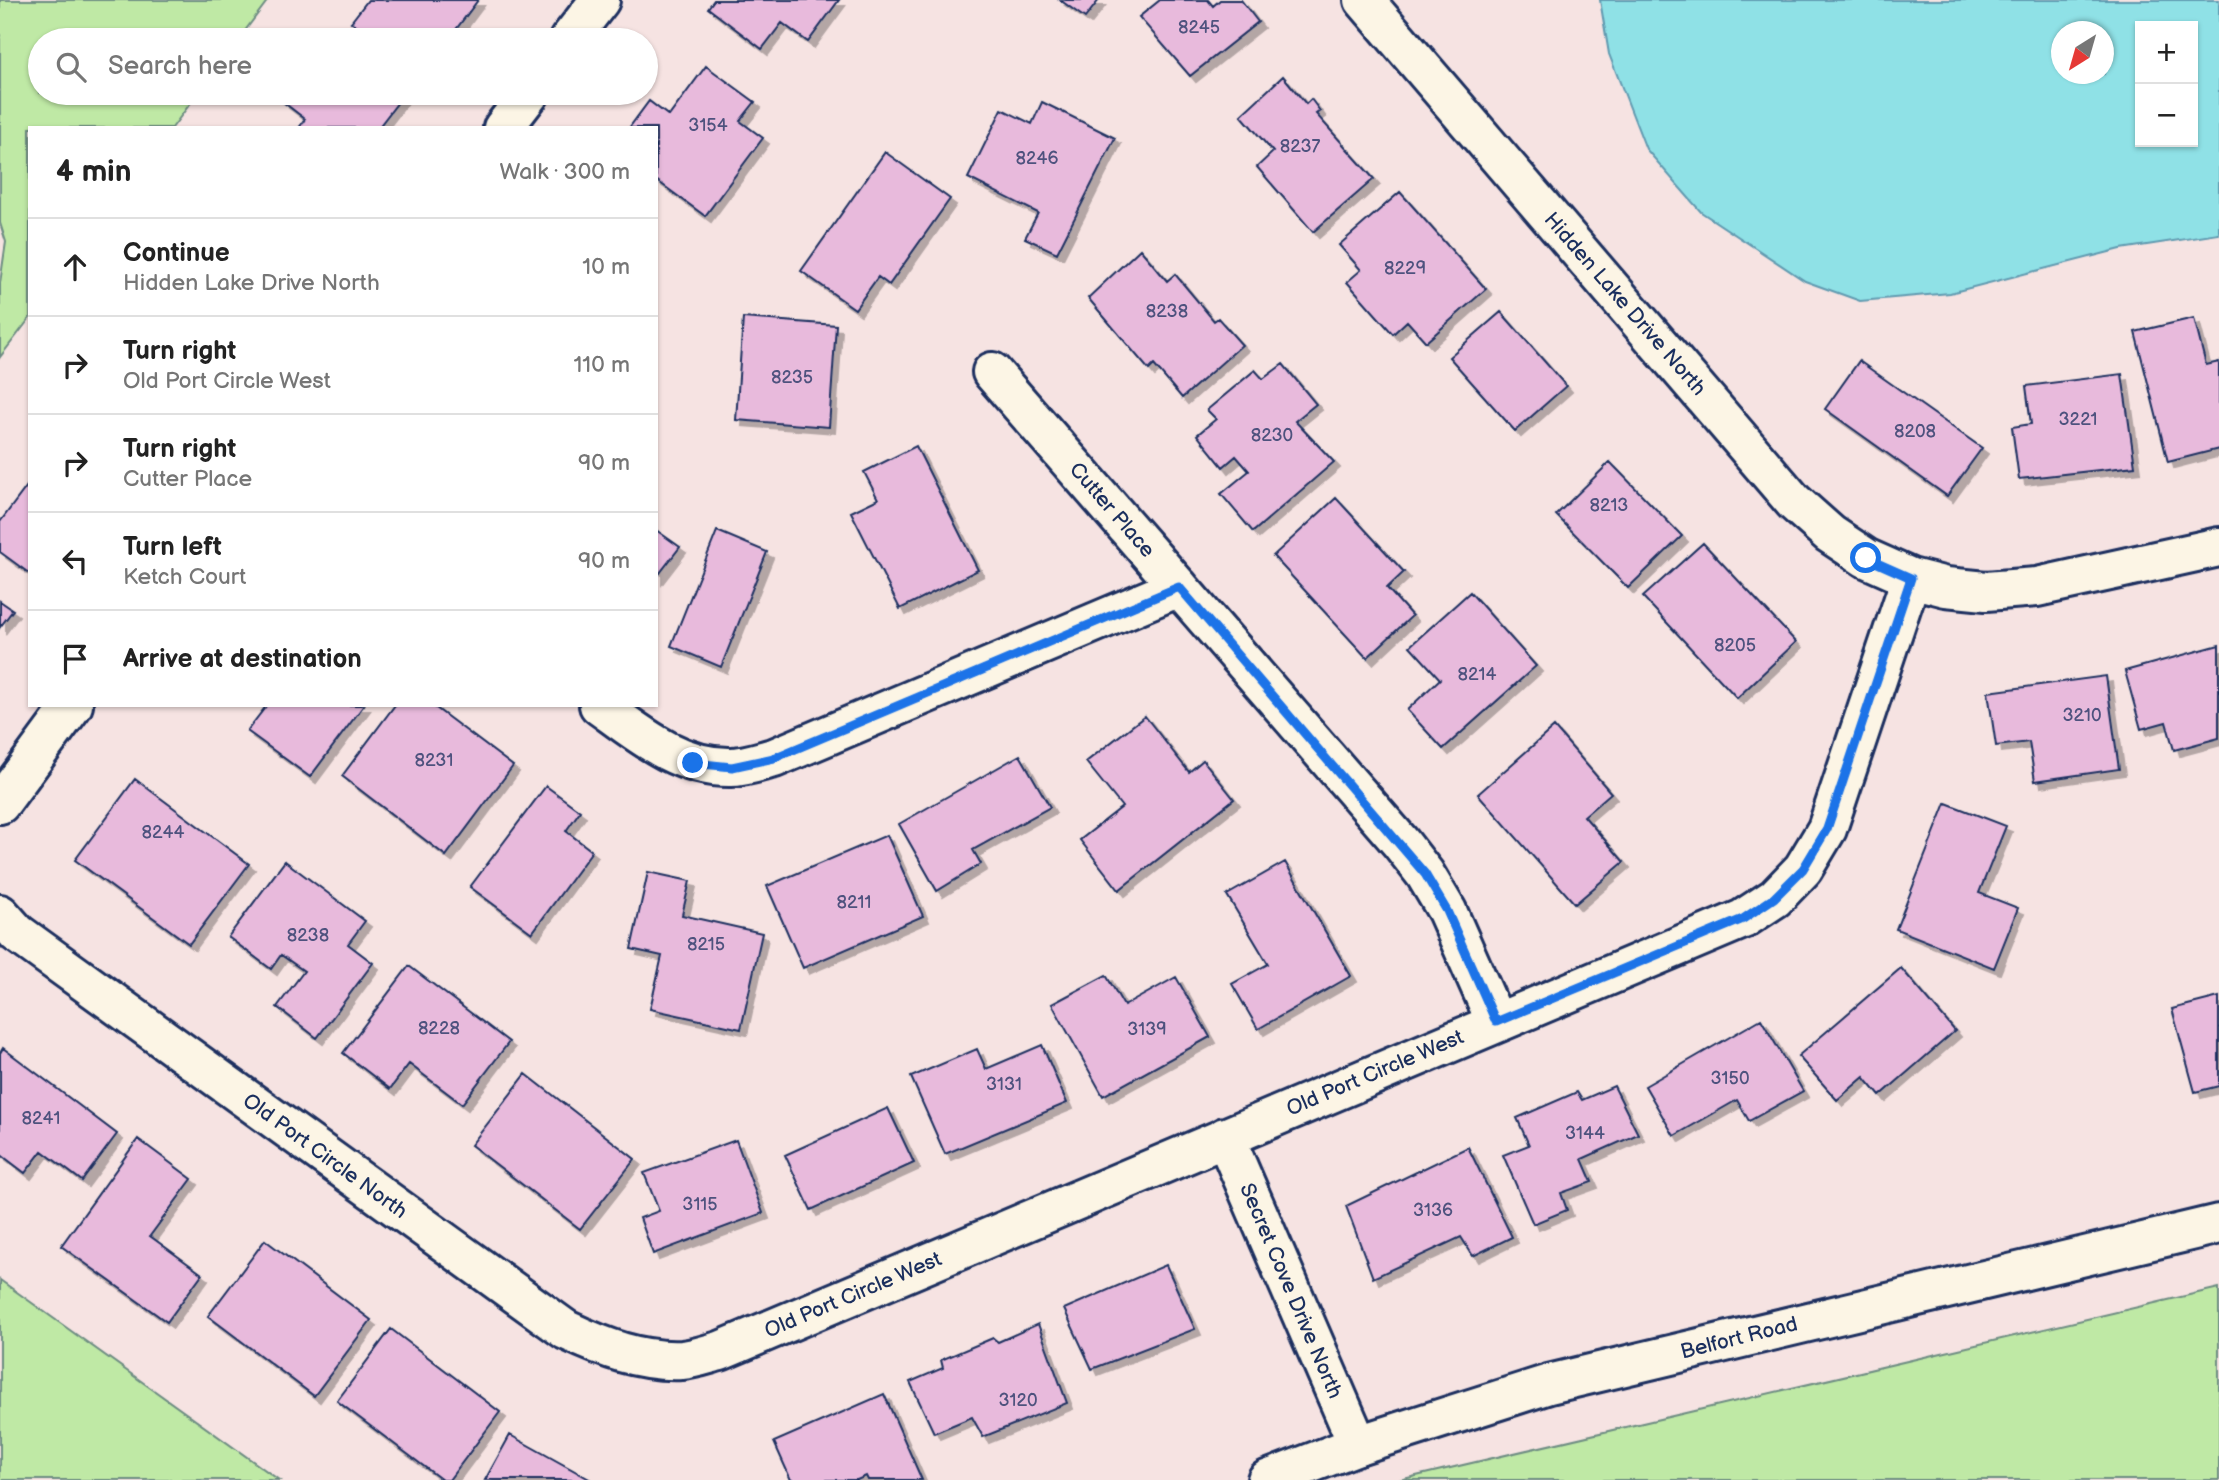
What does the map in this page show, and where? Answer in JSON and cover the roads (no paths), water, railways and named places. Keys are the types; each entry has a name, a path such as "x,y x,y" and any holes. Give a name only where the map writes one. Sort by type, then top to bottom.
{"street":[{"path":"578,28 600,0"},
{"name":"Hidden Lake Drive North","path":"1364,0 1794,502 1830,534 1866,558 1911,578 1946,587 1986,591 2037,587 2219,547"},
{"path":"505,126 521,105"},
{"name":"Cutter Place","path":"992,372 1425,874 1447,911 1496,1022"},
{"name":"Old Port Circle West","path":"644,1358 684,1360 720,1351 1743,919 1774,898 1803,869 1827,829 1911,578"},
{"path":"602,707 657,747 693,763 732,767 774,758 1179,587"},
{"path":"0,804 72,707"},
{"name":"Old Port Circle North","path":"8,924 566,1330 606,1349 644,1358"},
{"name":"Secret Cove Drive North","path":"1225,1137 1358,1445"},
{"name":"Belfort Road","path":"1267,1480 1358,1445 1549,1384 2219,1224"}],"water":[{"path":"1600,0 2219,0 2219,234 2121,249 1950,293 1860,301 1805,281 1701,212 1646,149 1609,54"}]}
